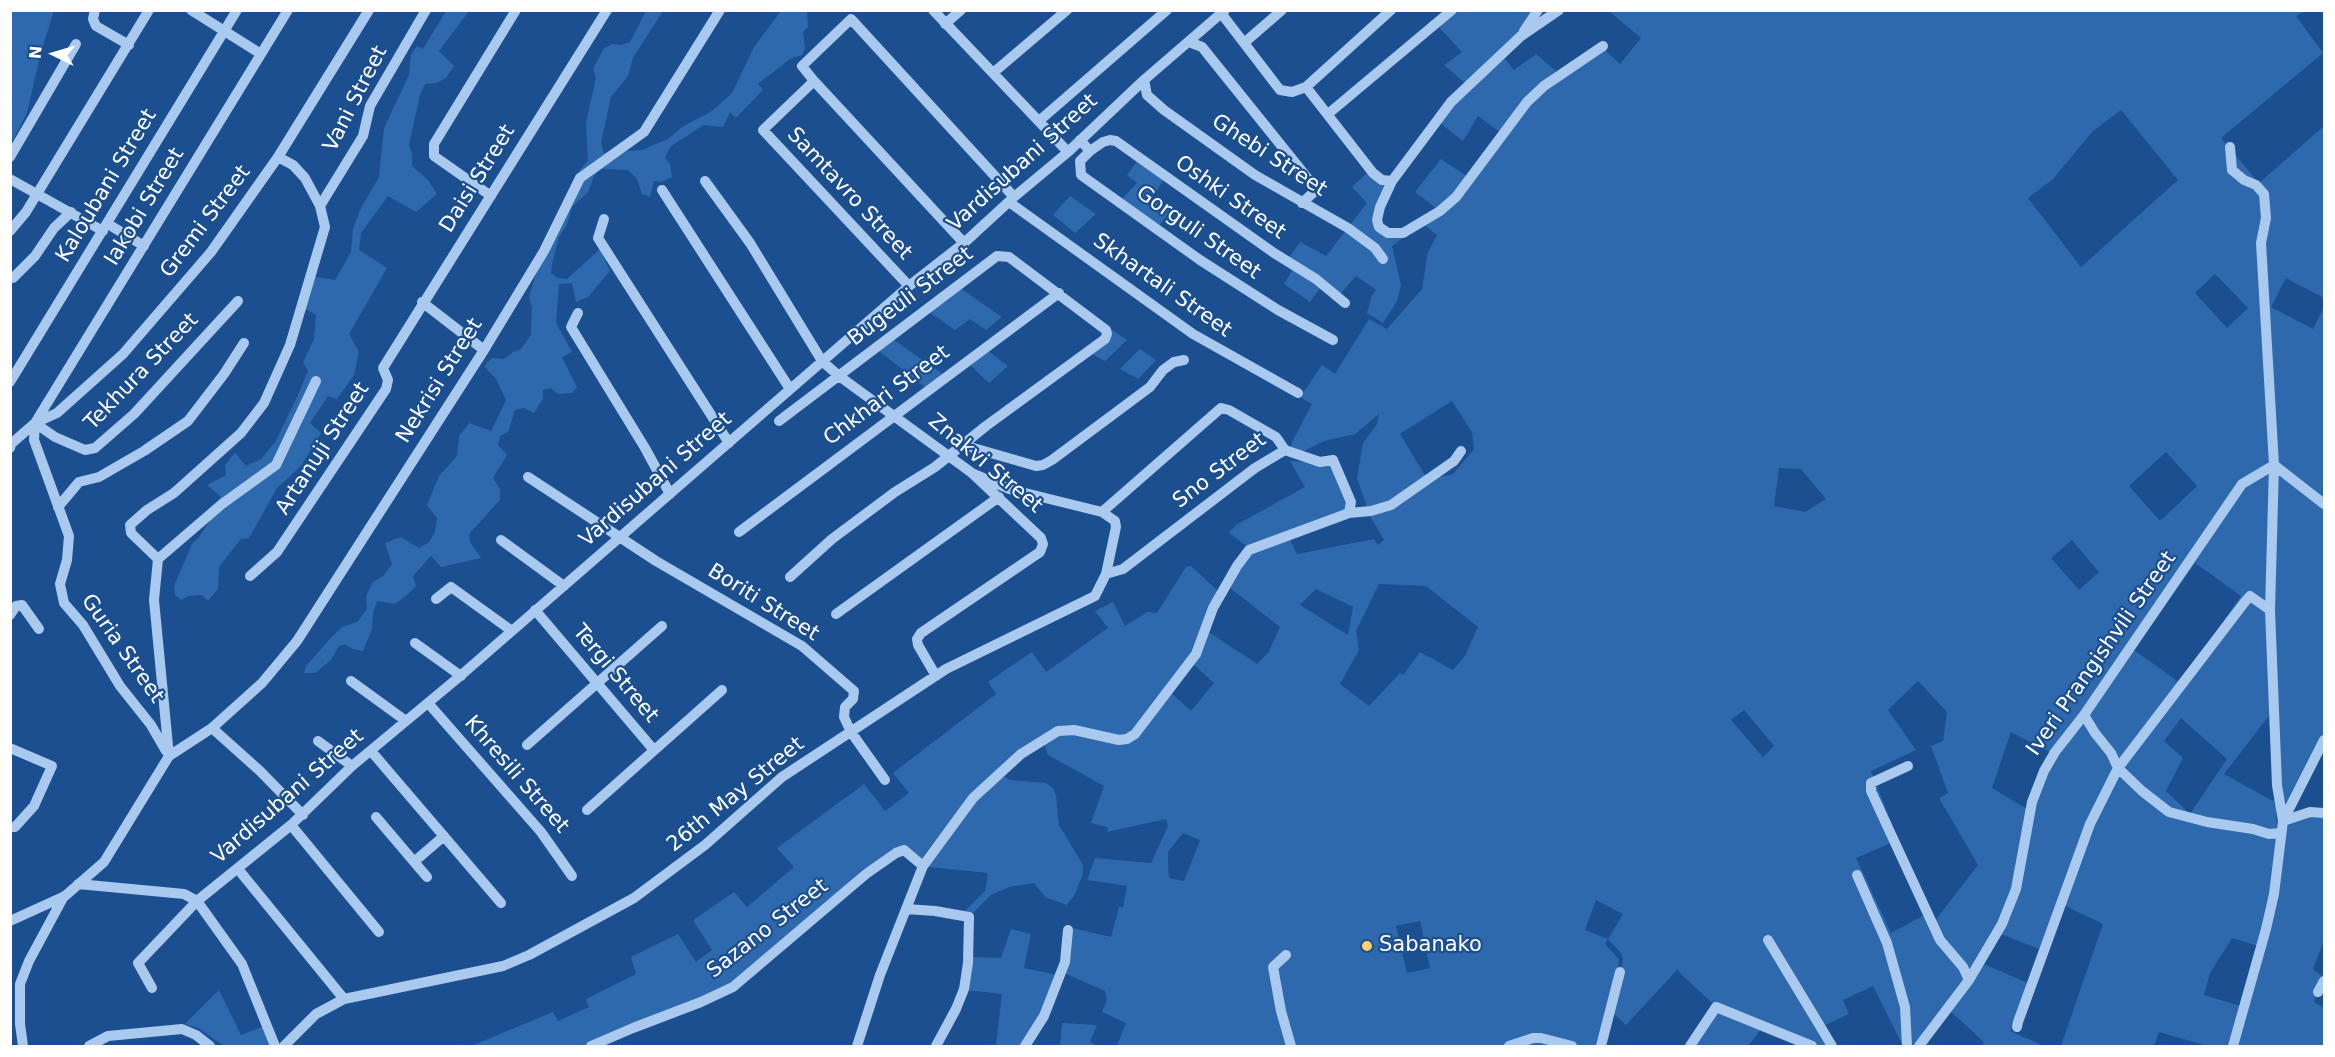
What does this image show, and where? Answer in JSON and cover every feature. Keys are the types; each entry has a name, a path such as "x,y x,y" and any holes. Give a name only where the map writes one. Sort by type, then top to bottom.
{"street":[{"path":"95,10 93,19 96,26 129,45"},
{"path":"10,231 26,212 149,10"},
{"path":"191,10 261,54"},
{"name":"Kaloubani Street","path":"10,382 237,10"},
{"name":"Iakobi Street","path":"35,423 288,10"},
{"name":"Gremi Street","path":"35,423 57,413 131,346 210,252 278,157 369,10"},
{"name":"Vani Street","path":"320,206 363,135 370,106 426,10"},
{"path":"491,196 434,156 434,144 516,10"},
{"name":"Daisi Street","path":"422,302 607,10"},
{"name":"Nekrisi Street","path":"169,756 212,728 262,683 297,641 484,350 544,251 580,178 644,132 720,10"},
{"path":"933,10 1068,152"},
{"path":"945,24 961,10"},
{"path":"993,74 1066,10"},
{"path":"1039,121 1167,10"},
{"path":"1244,43 1282,10"},
{"path":"1223,12 1280,90 1292,92 1306,87 1391,10"},
{"path":"1328,114 1452,10"},
{"path":"1521,36 1538,10"},
{"path":"1559,10 1521,36 1451,102 1392,181 1377,220 1379,227 1388,233 1403,232 1440,211 1456,197 1527,102 1544,86 1603,46"},
{"name":"Vardisubani Street","path":"152,988 138,963 197,901 303,815 352,766 461,676 909,286 964,243 1068,152 1144,80 1223,12"},
{"path":"964,243 802,66 851,19 1012,199"},
{"path":"1189,42 1202,47 1312,185 1315,191 1302,202"},
{"path":"10,157 76,44"},
{"name":"Ghebi Street","path":"1144,80 1147,95 1164,110 1255,175 1348,228 1375,248 1383,259"},
{"name":"Samtavro Street","path":"814,81 764,130 909,286"},
{"path":"1306,87 1373,173 1382,180 1392,181"},
{"path":"1080,140 1090,151"},
{"name":"Oshki Street","path":"1090,151 1103,142 1116,141 1274,253 1316,279 1345,303"},
{"path":"2230,147 2232,170 2244,180 2256,185 2264,194 2266,218 2261,243 2274,465 2270,610 2277,785 2283,821 2266,929 2233,1047"},
{"name":"Gorguli Street","path":"1090,151 1080,161 1079,169 1082,175 1208,265 1278,310 1333,340"},
{"path":"158,559 131,533 130,525 147,510 174,493 240,434 264,404 290,345 325,227 320,206 305,178 293,165 278,157"},
{"path":"10,179 71,212 144,246"},
{"name":"Znakvi Street","path":"705,181 750,243 822,361 839,376 972,473 1041,538 1043,544 1041,552 921,633 917,639 918,645 936,676"},
{"path":"662,190 790,388"},
{"name":"Skhartali Street","path":"1012,199 1193,334 1298,393"},
{"path":"13,278 35,256 54,228 71,212"},
{"path":"604,219 598,238 729,442"},
{"name":"Bugeuli Street","path":"779,421 997,256 1008,257 1106,330 1105,339 986,426 949,456 832,539 790,577"},
{"name":"Chkhari Street","path":"739,532 1059,293"},
{"name":"Tekhura Street","path":"35,423 55,437 85,450 95,448 134,414 238,300"},
{"path":"422,302 484,350"},
{"name":"Artanuji Street","path":"249,576 277,552 386,389 388,380 382,368 422,302"},
{"path":"578,313 572,327 670,494"},
{"path":"58,507 79,482 108,472 188,421 224,374 244,343"},
{"path":"963,445 1036,466 1043,465 1150,387 1163,370 1174,362 1184,360"},
{"path":"12,917 64,896 104,862 169,756 154,600 158,559 222,504 276,465 316,381"},
{"name":"Sno Street","path":"1102,512 1221,408 1229,410 1276,437 1285,450 1255,468 1123,569 1106,574"},
{"path":"11,446 35,423"},
{"name":"Guria Street","path":"35,423 34,440 69,536 67,560 60,584 64,603 83,625 120,686 151,725 169,756"},
{"path":"1285,450 1320,462 1333,460 1351,502 1349,513"},
{"path":"856,1047 880,975 923,866 973,798 1032,745 1058,731 1074,730 1119,740 1127,739 1135,734 1196,654 1213,608 1250,550 1349,513 1371,511 1391,505 1454,461 1461,451"},
{"path":"2274,465 2325,504"},
{"name":"Iveri Prangishvili Street","path":"1919,1047 1969,980 2010,909 2016,889 2032,802 2055,752 2084,715 2242,484 2274,465"},
{"path":"972,473 1009,489 1102,512"},
{"path":"528,477 618,538"},
{"path":"836,614 999,497"},
{"name":"26th May Street","path":"284,1047 316,1014 344,999 503,966 529,955 634,898 725,829 782,777 946,669 1095,596 1106,574 1116,527 1115,521 1102,512"},
{"name":"Boriti Street","path":"618,538 802,646 854,692 853,699 843,711 851,732 885,780"},
{"path":"501,540 564,586"},
{"path":"436,599 451,587 512,631"},
{"path":"2018,1027 2090,824 2118,768 2250,596 2270,610"},
{"path":"10,615 16,606 22,605 39,629"},
{"name":"Tergi Street","path":"536,610 653,749 722,690"},
{"path":"527,745 663,626"},
{"path":"415,643 461,676"},
{"path":"351,681 406,721"},
{"name":"Khresili Street","path":"428,703 541,831 572,876"},
{"path":"2084,715 2111,753 2118,768 2169,812 2207,822 2253,828 2269,834 2282,833"},
{"path":"212,728 260,771 303,815"},
{"path":"2283,821 2325,740"},
{"path":"318,741 352,766"},
{"path":"10,748 52,766 34,806 15,827 10,827"},
{"path":"587,810 653,749"},
{"path":"371,751 501,903"},
{"path":"1908,766 1871,783 1871,791 1940,940 1963,967 1969,980"},
{"path":"2283,821 2310,812 2325,813"},
{"path":"376,816 427,877"},
{"path":"291,825 378,932"},
{"path":"415,861 444,836"},
{"name":"Sazano Street","path":"591,1047 733,987 866,874 897,853 904,850 923,866"},
{"path":"238,869 344,999"},
{"path":"1857,875 1887,943 1905,1007 1907,1047"},
{"path":"78,884 184,894 197,901 242,964 276,1047"},
{"path":"23,1047 20,1024 20,984 29,961 64,896"},
{"path":"906,909 969,917 968,963 964,989 936,1047"},
{"path":"1025,1047 1044,1016 1065,962 1068,930"},
{"path":"1768,940 1832,1047"},
{"path":"1286,955 1274,967 1281,1011 1292,1047"},
{"path":"1601,1047 1620,972"},
{"path":"2318,992 2325,981"},
{"path":"1690,1047 1716,1007 1812,1047"},
{"path":"89,1047 108,1036 161,1029 182,1029 196,1035 210,1047"},
{"path":"1509,1047 1533,1038 1541,1038 1572,1047"}],"shaded area":[{"path":"11,10 54,11 41,52 27,113 11,144"},
{"path":"446,11 469,11 439,51 454,66 446,78 436,83 425,84 420,95 409,145 412,153 412,166 428,180 437,194 416,212 388,196 361,233 359,250 387,268 349,334 359,352 354,375 337,399 328,396 310,423 321,433 301,466 277,488 249,538 241,539 219,567 218,589 208,601 202,595 189,596 181,600 175,595 174,586 192,544 218,509 220,496 207,485 226,475 225,465 235,453 246,466 261,459 276,441 308,371 303,362 314,339 316,315 302,307 312,276 335,280 351,252 353,229 360,210 379,177 384,128 409,75 411,54 417,46 423,49"},
{"path":"646,11 663,11 633,58 628,76 611,97 601,143 604,153 642,150 668,139 682,127 712,111 732,93 754,47 781,11 807,11 808,27 803,32 805,48 802,55 790,59 758,84 763,90 736,118 730,112 723,127 704,125 670,147 665,158 670,164 672,177 662,182 654,181 650,197 642,194 637,179 628,170 601,169 594,176 588,192 572,207 567,225 559,237 551,273 557,278 567,279 600,249 610,271 588,297 576,302 572,283 559,284 556,323 572,352 562,357 577,387 572,393 558,394 551,388 543,390 543,399 534,413 524,408 515,410 508,432 500,436 498,445 507,455 493,478 500,489 500,500 469,534 470,542 481,558 441,567 431,556 413,576 416,586 407,595 395,604 377,601 373,613 372,629 363,651 345,644 339,646 331,660 315,673 304,673 306,666 329,640 342,627 357,622 367,609 366,596 373,582 383,576 392,564 385,543 401,537 419,548 429,542 435,532 437,518 427,505 439,476 457,456 459,436 469,423 491,431 506,400 496,379 484,366 492,358 504,359 520,350 531,335 532,308 529,297 537,271 563,201 576,174 588,161 586,123 596,78 593,69 604,48 613,44 621,45 630,42"},
{"path":"1458,11 1534,11 1521,33 1498,51 1514,70 1536,54 1556,71 1524,99 1500,132 1478,116 1463,141 1434,118 1465,83 1444,65 1462,52 1439,27"},
{"path":"1609,11 2304,11 2296,16 2323,53 2221,138 2259,183 2324,126 2324,298 2286,278 2271,307 2313,329 2324,307 2324,736 2286,809 2276,810 2277,831 2270,895 2258,946 2232,938 2210,973 2204,995 2241,1006 2230,1046 2208,1046 2159,1032 2154,1046 2061,1046 2103,924 2057,902 2039,949 1998,933 1915,1046 1903,1046 1873,986 1843,1000 1849,1014 1823,1026 1834,1046 1806,1046 1762,1028 1748,1046 1688,1046 1714,1005 1677,970 1626,1025 1612,1012 1623,960 1621,953 1608,939 1605,944 1619,959 1618,972 1599,1046 1117,1046 1126,1023 1102,1012 1107,1000 1105,991 1064,973 1072,928 1111,937 1119,907 1123,907 1127,886 1087,880 1095,858 1151,863 1168,826 1166,819 1107,832 1108,827 1091,823 1104,786 1048,755 1044,743 1062,733 1119,743 1170,692 1191,711 1214,683 1193,664 1207,631 1257,664 1268,653 1280,627 1229,587 1250,554 1289,537 1297,554 1374,539 1378,545 1384,540 1370,516 1357,478 1363,443 1377,424 1379,414 1355,434 1324,441 1304,451 1298,450 1291,448 1292,442 1312,404 1300,397 1322,365 1335,374 1369,319 1387,329 1422,289 1428,252 1437,235 1423,224 1440,214 1527,106 1603,48 1620,64 1641,38","holes":["2121,110 2178,180 2081,267 2028,198 2052,180 2093,131","2215,274 2248,308 2227,328 2195,293","1452,401 1472,432 1474,449 1453,474 1432,479 1430,484 1400,434","2166,452 2197,486 2160,521 2129,486","1779,468 1801,469 1826,499 1805,512 1774,506","2072,540 2099,572 2079,590 2051,558","2195,563 2241,596 2180,683 2134,650","1379,584 1426,586 1478,627 1465,656 1453,670 1420,652 1403,675 1400,673 1369,706 1340,684 1359,650 1356,631","1316,589 1353,607 1348,635 1300,605","1918,681 1947,712 1943,741 1931,746 1948,793 1939,798 1978,865 1934,922 1930,912 1891,933 1856,858 1898,840 1871,771 1916,750 1888,710","1744,710 1774,746 1763,757 1731,720","2269,716 2274,800 2224,774","2181,718 2227,759 2190,814 2166,791 2183,758 2164,741","2011,732 2051,753 2027,809 1992,788","1183,833 1200,840 1184,881 1169,878 1168,852","1596,900 1623,914 1608,939 1585,930","1420,921 1430,968 1407,973 1396,926"]},
{"path":"1441,159 1468,177 1453,196 1437,209 1415,192"},
{"path":"1137,161 1164,179 1153,197 1171,210 1159,226 1122,199 1137,183 1127,175"},
{"path":"1368,172 1387,186 1373,219 1404,237 1392,246 1401,285 1397,301 1383,323 1367,313 1372,295 1376,290 1356,276 1334,301 1321,287 1310,302 1284,284 1296,264 1288,259 1300,242 1326,256 1367,203 1352,187"},
{"path":"1070,196 1096,214 1075,233 1053,215"},
{"path":"960,288 1002,317 986,330 970,319 955,330 929,312"},
{"path":"1108,327 1127,340 1105,361 1090,353"},
{"path":"894,340 943,374 925,387 879,351"},
{"path":"1140,349 1156,360 1138,379 1120,369"},
{"path":"987,350 1008,366 989,383 968,363"},
{"path":"1290,461 1329,463 1349,500 1347,510 1248,547 1229,533 1236,525 1305,487"},
{"path":"1191,566 1219,592 1193,653 1134,732 1126,737 1066,725 970,794 921,859 905,855 863,869 820,909 731,984 585,1046 471,1046 553,1012 558,1021 589,1007 586,999 636,974 631,957 678,934 696,962 712,950 693,920 734,892 747,907 794,867 777,848 864,784 885,811 909,793 893,773 996,694 988,682 1032,652 1046,672 1108,628 1095,611 1113,602 1125,626 1147,612 1157,613 1186,567"},
{"path":"1002,775 1009,780 1046,783 1053,788 1059,825 1083,865 1083,874 1074,896 1067,905 1045,897 1034,883 1009,887 991,895 973,913 965,911 985,891 988,873 928,867 977,799"},
{"path":"2312,815 2324,815 2324,940 2313,969 2322,976 2314,991 2317,995 2314,1002 2324,1008 2324,1046 2237,1046 2286,822"},
{"path":"1011,929 1031,934 1024,968 1057,975 1037,1025 1020,1046 996,1045 1002,994 966,990 973,957 1001,958"},
{"path":"1984,964 2028,983 2010,1031 2044,1046 1982,1046 1984,1042 1949,1010"},
{"path":"219,990 241,1035 262,1027 270,1046 224,1046 198,1028 185,1024"},
{"path":"1062,1023 1097,1025 1090,1042 1098,1046 1060,1046"}],"place":[{"name":"Sabanako","path":"1367,946"}]}
